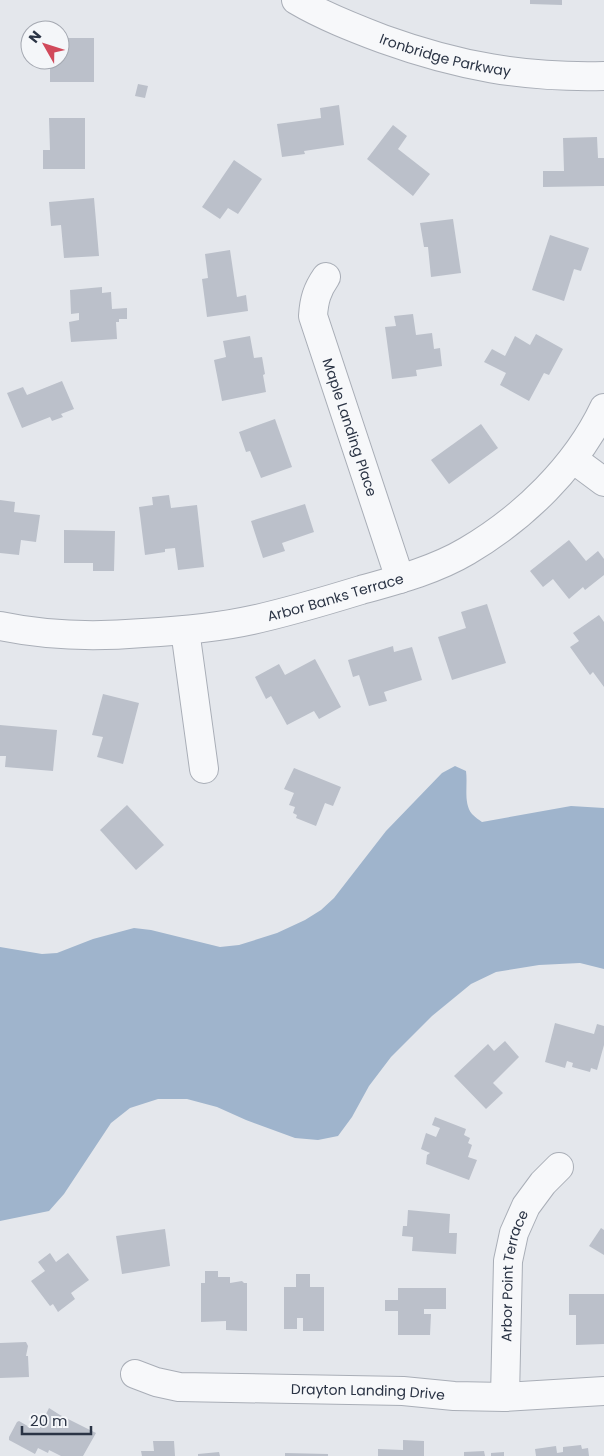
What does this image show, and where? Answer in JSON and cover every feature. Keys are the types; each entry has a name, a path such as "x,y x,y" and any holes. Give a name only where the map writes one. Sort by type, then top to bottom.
{"street":[{"name":"Ironbridge Parkway","path":"296,0 358,30 416,51 481,67 532,75 604,76"},
{"name":"Maple Landing Place","path":"326,276 315,299 313,316 400,579"},
{"name":"Arbor Banks Terrace","path":"0,626 16,630 68,635 113,636 185,630 250,620 317,604 429,569 466,552 494,534 526,509 574,459 598,422 604,408"},
{"path":"574,459 604,482"},
{"path":"185,630 204,769"},
{"name":"Arbor Point Terrace","path":"505,1397 508,1261 514,1233 526,1206 542,1183 559,1167"},
{"name":"Drayton Landing Drive","path":"135,1374 156,1382 179,1387 403,1391 454,1396 505,1397 604,1391"}],"water":[{"path":"455,766 466,771 466,794 469,810 482,822 571,806 604,808 604,969 580,963 539,965 496,972 471,984 432,1016 391,1057 369,1086 352,1117 338,1136 318,1140 295,1138 217,1107 187,1099 158,1099 130,1108 111,1123 64,1194 49,1211 0,1221 0,947 42,954 57,953 93,939 134,928 151,930 220,947 239,945 277,933 305,920 321,910 334,898 386,831 442,773"}],"building":[{"path":"530,0 562,0 562,5 530,4"},
{"path":"70,38 94,38 94,82 50,82 50,70 70,70"},
{"path":"138,84 148,86 145,98 135,96"},
{"path":"339,105 344,145 304,151 305,154 282,157 277,124 321,118 320,108"},
{"path":"49,118 85,118 85,169 43,169 43,150 50,150"},
{"path":"393,125 407,136 398,149 430,174 413,196 367,159"},
{"path":"597,137 598,158 604,158 604,186 543,187 543,171 564,171 563,138"},
{"path":"234,160 262,179 238,214 228,208 220,219 202,207"},
{"path":"94,198 99,256 64,258 61,225 51,226 49,202"},
{"path":"453,219 461,273 431,277 428,247 424,247 420,223"},
{"path":"550,235 589,248 581,271 574,269 564,301 532,290"},
{"path":"230,250 237,297 246,295 248,311 207,317 202,279 208,278 205,254"},
{"path":"102,287 102,293 111,292 112,309 127,308 127,319 119,319 119,322 116,322 117,339 71,342 69,322 79,320 79,313 71,314 70,290"},
{"path":"413,314 416,335 432,333 434,349 440,348 442,366 416,370 417,376 392,379 385,327 396,326 394,316"},
{"path":"536,334 563,349 549,375 544,373 529,401 500,385 506,373 484,362 492,349 505,356 515,336 530,345"},
{"path":"250,336 254,358 262,357 266,392 222,401 214,360 226,357 223,341"},
{"path":"62,381 74,409 61,414 63,417 52,421 50,417 22,428 7,393 23,387 27,395"},
{"path":"275,419 292,467 261,478 250,451 246,452 239,432"},
{"path":"481,424 498,448 449,484 431,460"},
{"path":"169,495 171,508 197,505 204,567 178,570 175,548 165,549 165,552 145,555 139,507 153,505 152,497"},
{"path":"0,500 15,502 14,512 40,515 36,542 21,540 19,555 0,553"},
{"path":"305,504 314,532 282,543 285,551 263,558 251,521"},
{"path":"64,530 115,531 114,571 93,571 93,563 64,563"},
{"path":"569,540 586,561 598,551 604,559 604,575 585,590 583,587 569,599 553,579 543,587 530,571"},
{"path":"487,604 506,663 452,680 438,637 466,628 461,612"},
{"path":"599,615 604,622 604,687 593,672 590,675 570,647 579,641 573,633"},
{"path":"393,646 394,652 412,647 422,680 384,692 387,701 369,706 359,675 353,677 348,660"},
{"path":"315,659 341,707 319,719 314,711 287,725 271,696 266,699 255,677 279,664 285,675"},
{"path":"103,694 139,703 123,764 97,757 103,737 92,735"},
{"path":"0,725 57,730 53,771 5,767 6,756 0,756"},
{"path":"294,768 341,787 333,806 325,803 316,826 296,818 297,815 293,813 295,807 289,805 294,793 284,789"},
{"path":"127,805 164,845 136,870 100,830"},
{"path":"555,1023 594,1034 597,1024 604,1026 604,1045 597,1070 591,1068 590,1072 572,1067 573,1063 567,1061 565,1068 545,1062"},
{"path":"505,1041 519,1057 493,1083 503,1093 486,1109 454,1076 488,1044 494,1051"},
{"path":"435,1117 466,1129 464,1135 470,1138 468,1143 472,1145 468,1157 477,1160 469,1180 426,1164 427,1155 430,1153 421,1149 426,1133 436,1137 440,1128 432,1125"},
{"path":"408,1210 450,1214 449,1233 457,1233 456,1254 412,1251 413,1237 402,1236 403,1226 407,1226"},
{"path":"601,1228 604,1230 604,1255 589,1246"},
{"path":"165,1229 170,1266 122,1274 116,1236"},
{"path":"50,1253 56,1262 68,1253 89,1280 71,1293 75,1299 58,1312 53,1304 50,1306 31,1281 45,1271 38,1262"},
{"path":"205,1271 218,1271 218,1277 230,1277 230,1283 242,1281 247,1283 247,1331 226,1330 226,1321 201,1322 201,1283 205,1283"},
{"path":"296,1274 310,1274 310,1287 324,1287 324,1331 303,1331 303,1318 297,1318 297,1329 284,1329 284,1287 296,1287"},
{"path":"398,1288 446,1288 446,1309 424,1309 424,1314 431,1314 430,1335 398,1335 398,1311 385,1311 385,1300 398,1300"},
{"path":"569,1294 604,1294 604,1344 576,1345 576,1315 569,1315"},
{"path":"26,1342 28,1346 26,1356 28,1356 29,1377 0,1378 0,1343"},
{"path":"49,1408 96,1433 83,1456 61,1456 49,1450 48,1453 38,1448 35,1454 9,1440 17,1422 19,1421 31,1428 37,1416 43,1420"},
{"path":"403,1440 424,1441 424,1456 378,1456 378,1449 403,1450"},
{"path":"153,1441 174,1441 175,1456 142,1456 141,1451 154,1451"},
{"path":"581,1445 582,1449 588,1448 589,1456 536,1456 535,1449 556,1446 557,1453 563,1452 563,1447"},
{"path":"484,1451 485,1456 464,1456 464,1452"},
{"path":"219,1452 220,1456 198,1456 198,1454"},
{"path":"504,1452 504,1456 491,1456 491,1453"},
{"path":"285,1453 328,1454 328,1456 285,1456"}]}
